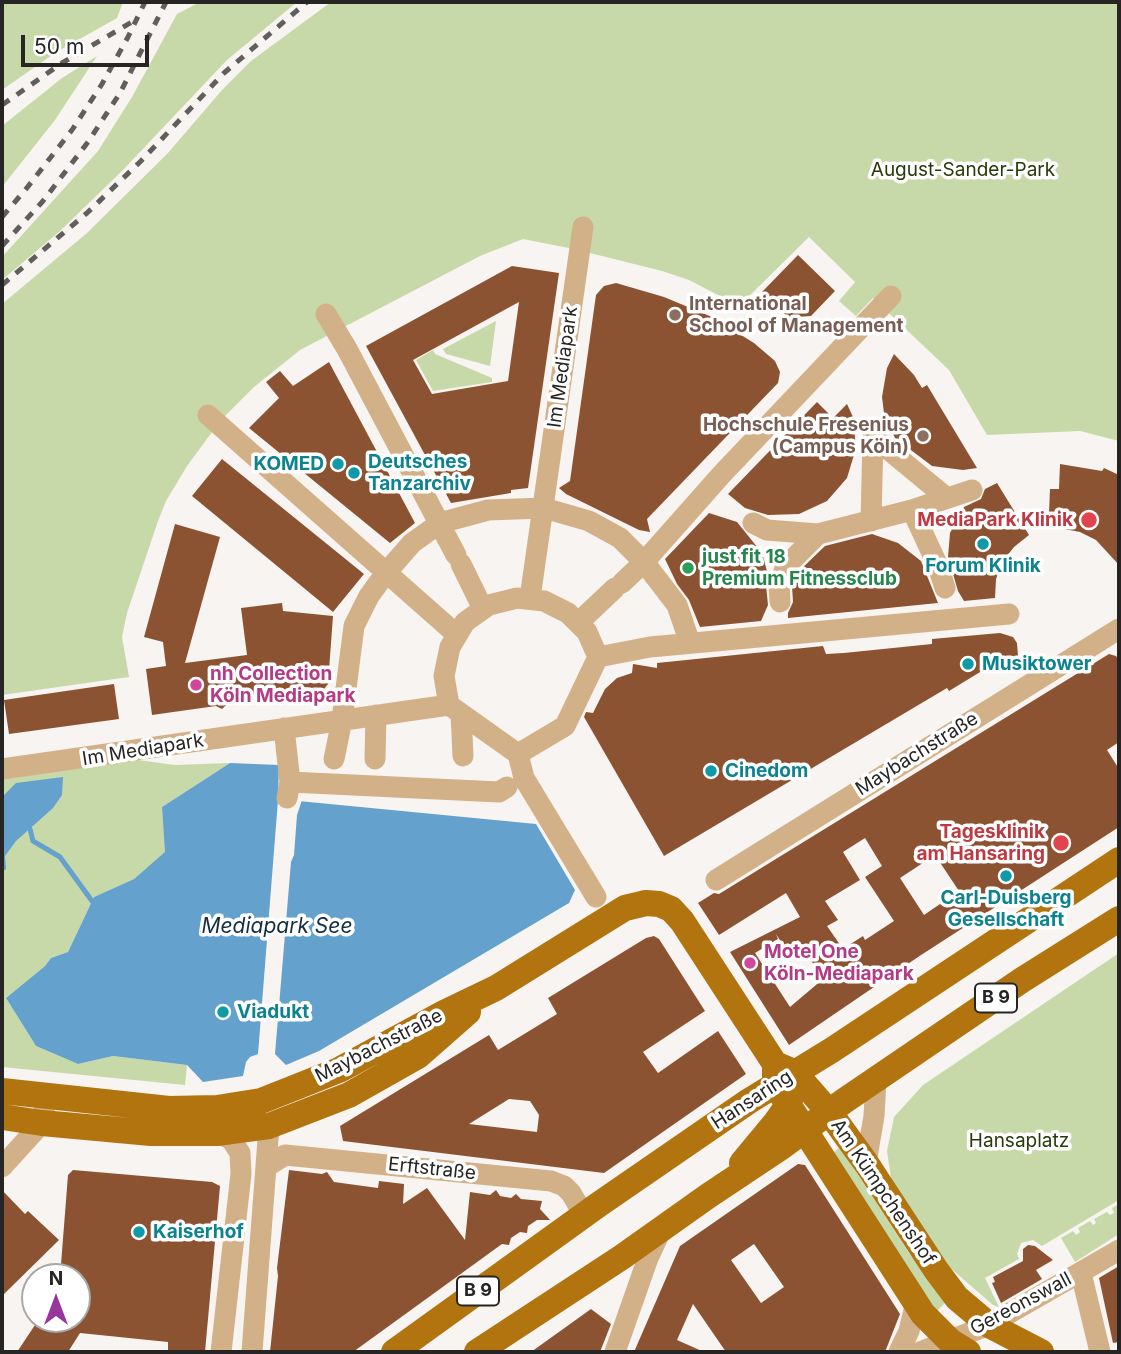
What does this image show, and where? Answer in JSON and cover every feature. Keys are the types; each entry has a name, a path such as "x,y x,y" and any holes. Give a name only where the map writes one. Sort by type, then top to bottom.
{"main road":[{"name":"Hansaring","path":"394,1352 584,1215 1119,860"},
{"name":"Am Kümpchenshof","path":"646,902 671,909 682,921 790,1078 830,1112 957,1298 989,1325 1041,1352"},
{"name":"Maybachstraße","path":"46,1097 169,1109 217,1108 261,1101 339,1070 496,988 612,915 646,902"},
{"name":"B 9","path":"477,1352 661,1230 1022,980 1119,919"},
{"name":"Maybachstraße","path":"269,1126 349,1095 418,1056 496,988"},
{"name":"Am Kümpchenshof","path":"790,1078 805,1130 916,1302 931,1323 959,1347"},
{"name":"B 9","path":"708,1196 762,1141 790,1078"},
{"path":"2,1091 46,1097"},
{"path":"2,1117 42,1124 151,1133 217,1133 269,1126"}],"street":[{"name":"Im Mediapark","path":"530,598 583,227"},
{"path":"579,622 644,562 722,474 891,296"},
{"path":"326,314 440,523 483,609"},
{"path":"208,415 456,634"},
{"path":"871,521 871,431 947,498"},
{"path":"753,523 767,530 818,534 912,510 972,490"},
{"path":"335,772 354,626 369,596 385,574 412,543 440,523 488,510 544,508 589,521 620,538 644,562 677,605 690,643"},
{"path":"912,510 938,566 947,604"},
{"path":"781,618 779,584 786,566 818,534"},
{"path":"463,772 455,709 445,691 445,661 456,634 465,622 483,609 503,600 530,598 556,606 579,622 587,632 598,657 565,726 518,754"},
{"path":"598,657 690,643 781,618 947,604 1009,614"},
{"name":"Maybachstraße","path":"716,880 1119,629"},
{"name":"Im Mediapark","path":"2,769 376,715 455,709"},
{"path":"455,709 518,754"},
{"path":"373,772 376,715"},
{"path":"284,728 288,790 335,772 463,772 499,792 514,783"},
{"path":"518,754 514,783 596,897"},
{"path":"866,1163 874,1116 876,1080"},
{"path":"2,1167 42,1124 46,1097"},
{"path":"252,1352 269,1126"},
{"path":"217,1133 231,1139 240,1153 241,1174 221,1352"},
{"name":"Erftstraße","path":"266,1167 285,1155 551,1181 564,1186 571,1193 584,1215"},
{"path":"615,1352 648,1258 661,1230"},
{"name":"Gereonswall","path":"920,1352 959,1347 989,1325 1119,1250"},
{"path":"1081,1272 1100,1352"},
{"path":"899,1352 909,1331 916,1302"}],"green space":[{"path":"2,2 123,2 117,18 55,53 2,90"},
{"path":"200,2 297,2 227,60 122,171 60,231 2,280 2,257 98,151 132,97 177,14"},
{"name":"August-Sander-Park","path":"331,2 1119,2 1119,441 1080,431 987,435 949,370 873,298 856,316 839,301 855,282 809,237 739,306 689,280 662,271 523,239 480,256 300,350 254,387 221,420 187,466 166,501 158,521 127,613 122,637 129,677 2,695 2,304 87,233 168,153 222,90 251,61"},
{"path":"97,56 55,120 2,187 2,126 62,78"},
{"path":"496,321 490,366 446,354 443,349"},
{"path":"433,350 435,354 492,378 492,382 433,391 416,360"},
{"path":"131,759 175,765 230,763 162,807 166,852 134,879 94,897 68,952 51,958 6,998 36,1046 78,1064 113,1056 187,1065 185,1085 2,1067 2,774"},
{"name":"Hansaplatz","path":"1119,953 1119,1200 1042,1246 1033,1240 1021,1243 1017,1254 1019,1259 985,1278 999,1307 993,1305 947,1265 892,1185 887,1151 894,1117 923,1085"},
{"path":"840,1147 909,1253 947,1301 935,1313 846,1177 834,1152"},
{"path":"1119,1204 1119,1234 1075,1262 1061,1238 1073,1231 1076,1235 1080,1232 1078,1228 1090,1221 1093,1225 1096,1223 1094,1219 1107,1212 1110,1215 1114,1213 1112,1208"}],"water":[{"name":"Mediapark See","path":"230,763 279,765 278,799 536,824 575,890 569,903 319,1051 286,1065 275,1054 258,1054 246,1062 243,1076 203,1082 187,1065 113,1056 78,1064 36,1046 6,998 51,958 68,952 94,897 134,879 165,852 162,807"},
{"path":"63,777 62,795 53,808 16,841 5,856 6,869 2,872 2,797 16,783"}],"pier":[{"path":"278,800 302,800 297,815 291,862 275,1054 258,1054"}],"building":[{"path":"798,255 835,291 811,316 794,317 791,320 762,292"},
{"path":"512,266 559,273 528,488 451,503 366,346","holes":["519,302 508,381 432,394 413,360"]},
{"path":"616,283 664,297 712,317 754,343 775,361 780,372 778,383 647,519 650,532 639,530 559,488 570,481 596,295 604,286"},
{"path":"894,354 922,388 927,385 977,468 963,470 932,466 895,438 884,413 882,397 887,368"},
{"name":"KOMED","path":"329,362 415,523 390,543 249,428 279,398 266,382 280,371 293,386"},
{"path":"817,402 833,418 847,404 853,417 856,448 847,478 827,501 799,514 768,515 745,508 728,494"},
{"path":"222,459 364,574 333,612 192,496"},
{"name":"MediaPark Klinik","path":"1060,464 1102,471 1104,468 1119,475 1119,565 1096,540 1080,532 1059,528 1059,513 1049,513 1050,489 1059,489"},
{"name":"Forum Klinik","path":"997,483 1029,535 1014,547 1003,561 996,579 995,598 964,601 958,591 948,557 950,533 964,507 981,499 985,489"},
{"path":"709,513 737,522 762,553 768,575 768,605 761,621 700,627 689,600 677,584 665,559"},
{"path":"175,524 220,537 185,663 247,655 241,608 282,603 283,611 333,616 329,670 332,679 324,689 293,686 294,696 226,705 222,709 216,706 152,715 146,669 166,666 163,642 144,637"},
{"path":"872,534 898,543 921,561 938,603 788,618 793,602 792,586 797,573 825,546"},
{"name":"Cinedom","path":"1000,633 1013,637 1017,643 1018,656 1010,667 996,669 990,666 949,691 947,688 664,856 584,717 586,712 593,713 605,689 617,678 632,673 633,664 657,668 657,663 823,646 826,654 844,653 932,644 932,639"},
{"path":"1109,654 1116,656 1119,661 1119,742 1107,750 1119,769 1119,827 918,957 789,1045 730,952 800,917 786,893 719,935 698,903 714,893 719,894","holes":["865,838 882,866 865,877 894,921 865,940 863,936 843,949 827,926 838,920 825,901 860,880 843,852","935,855 959,891 924,915 900,878","776,934 785,948 798,940 823,979 790,1007 755,953 778,939"]},
{"path":"114,684 119,719 9,734 4,700"},
{"path":"654,936 659,939 705,1011 643,1052 658,1073 718,1031 746,1074 604,1173 343,1141 340,1126 489,1035 498,1050 557,1014 548,998 646,938","holes":["509,1099 530,1101 539,1115 537,1132 469,1124"]},
{"path":"798,1164 805,1165 900,1314 885,1352 726,1352 693,1304 677,1340 704,1352 634,1352 680,1246","holes":["754,1244 784,1287 761,1303 731,1260"]},
{"name":"Kaiserhof","path":"73,1170 212,1182 220,1186 205,1352 168,1352 168,1342 80,1333 91,1333 91,1263 61,1263 68,1175"},
{"path":"289,1170 322,1174 327,1172 334,1182 378,1188 379,1181 404,1184 403,1204 427,1188 465,1240 470,1192 490,1195 496,1190 500,1196 511,1198 516,1194 521,1199 542,1201 540,1209 550,1220 537,1220 528,1226 527,1233 520,1232 511,1238 509,1245 502,1244 353,1352 270,1352"},
{"path":"2,1190 25,1214 28,1211 59,1240 36,1263 21,1263 21,1277 2,1296"},
{"path":"1028,1245 1035,1246 1053,1260 1036,1270 1042,1279 1001,1303 992,1283 995,1282 993,1277 1023,1261 1023,1249"},
{"path":"1119,1266 1119,1342 1113,1343 1099,1278"},
{"path":"591,1309 611,1324 600,1352 531,1352"},
{"name":"Kaiserhof","path":"30,1333 80,1333 68,1352 17,1352"}],"waterway":[{"path":"30,829 33,841 60,857 92,901"}],"railway":[{"path":"2,217 72,130 102,84 145,2"},
{"path":"2,246 43,201 88,142 120,93 166,2"},
{"path":"2,285 87,213 141,161 224,73 307,2"},
{"path":"2,105 62,63 137,19"}],"place":[{"name":"International School of Management","path":"675,315"},
{"name":"Hochschule Fresenius (Campus Köln)","path":"923,436"},
{"name":"KOMED","path":"338,464"},
{"name":"Deutsches Tanzarchiv","path":"354,473"},
{"name":"MediaPark Klinik","path":"1089,520"},
{"name":"Forum Klinik","path":"983,544"},
{"name":"just fit 18 Premium Fitnessclub","path":"688,568"},
{"name":"Musiktower","path":"968,664"},
{"name":"nh Collection Köln Mediapark","path":"196,685"},
{"name":"Cinedom","path":"711,771"},
{"name":"Tagesklinik am Hansaring","path":"1061,843"},
{"name":"Carl-Duisberg Gesellschaft","path":"1006,876"},
{"name":"Motel One Köln-Mediapark","path":"750,963"},
{"name":"Viadukt","path":"223,1012"},
{"name":"Kaiserhof","path":"139,1232"}]}
